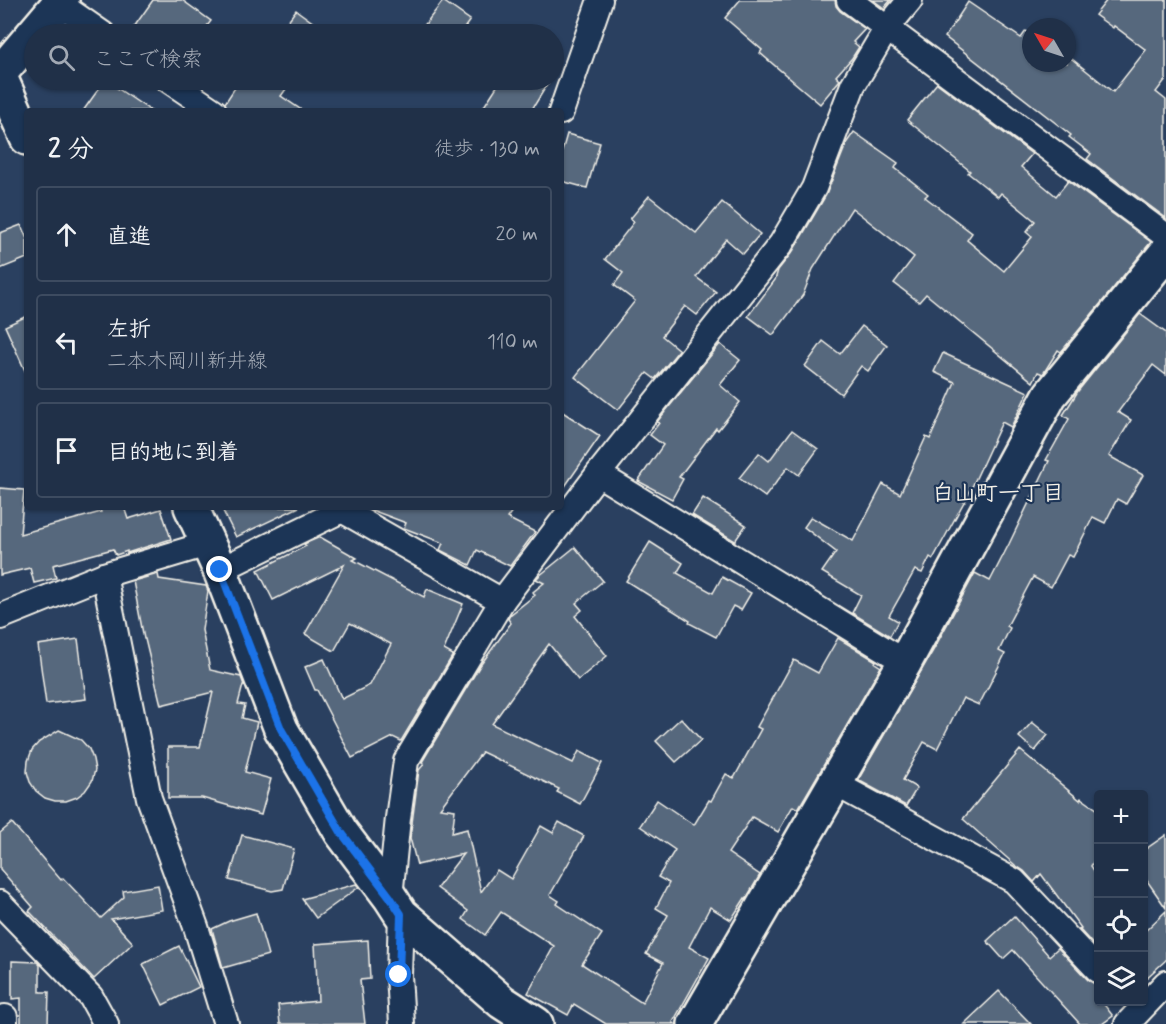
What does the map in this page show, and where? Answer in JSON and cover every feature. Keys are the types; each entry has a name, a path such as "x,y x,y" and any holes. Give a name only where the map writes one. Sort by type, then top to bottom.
{"street":[{"path":"562,108 600,0"},
{"path":"849,0 1166,236"},
{"path":"402,1024 395,906 398,818 406,761 502,601 598,474 781,244 814,188 853,85 887,28 910,0"},
{"path":"43,24 61,2 90,24"},
{"path":"24,46 0,75 24,131"},
{"path":"183,90 210,108"},
{"path":"695,1024 905,662 1050,395 1166,253"},
{"path":"598,474 905,662"},
{"path":"192,510 214,557 281,729 341,832 395,906 502,1002 536,1024"},
{"path":"0,617 104,575 214,557 338,510"},
{"path":"346,510 502,601"},
{"path":"104,575 149,798 196,927 226,1024"},
{"path":"834,783 1014,881 1094,966"},
{"path":"0,903 92,997 106,1024"},
{"path":"1131,1012 1166,983"},
{"path":"0,1018 5,1017 5,1024"}],"building":[{"path":"153,0 182,0 211,21 209,24 136,24"},
{"path":"740,0 835,0 840,11 865,29 853,42 859,47 836,76 840,80 820,104 760,53 762,50 725,18"},
{"path":"873,0 891,0 884,8"},
{"path":"1107,0 1166,0 1166,79 1156,92 1166,100 1166,218 1087,159 1091,154 1069,137 1071,135 945,37 968,2 1022,37 1022,72 1076,72 1076,62 1113,92 1146,50 1095,15"},
{"path":"443,1 470,20 467,24 425,24"},
{"path":"296,10 315,24 286,24"},
{"path":"937,83 1032,154 1021,167 1056,196 1068,181 1151,242 1061,352 1058,350 1043,374 1038,372 1033,382 926,294 919,302 894,283 914,257 852,208 813,269 803,295 773,335 748,316 775,280 778,270 793,251 826,195 847,142 854,132 898,163 895,168 928,194 925,197 972,233 967,240 1004,271 1032,237 1026,232 1035,221 1001,193 998,197 907,120"},
{"path":"98,90 120,90 147,108 85,108"},
{"path":"233,90 285,90 281,96 299,108 227,108 225,103"},
{"path":"495,90 544,90 533,108 483,108"},
{"path":"567,134 600,143 587,188 564,182 564,144"},
{"path":"649,196 696,233 722,202 760,234 743,254 726,239 696,277 716,292 697,315 685,306 662,336 679,350 655,379 647,373 618,410 575,377 635,301 614,285 623,273 605,259 634,222 630,219"},
{"path":"21,225 24,232 24,259 0,269 0,233"},
{"path":"1140,314 1166,333 1166,375 1153,365 1118,412 1131,420 1109,456 1143,475 1126,504 1117,499 1105,523 1093,517 1073,557 1068,555 1051,587 1033,577 1007,626 1010,628 999,651 1005,654 979,705 963,698 937,749 924,742 903,780 917,788 906,806 858,780 975,573 990,581 1049,461 1046,460 1069,419 1063,415 1078,391"},
{"path":"24,317 24,368 5,326"},
{"path":"862,326 887,345 868,371 861,366 841,394 805,366 823,341 840,354"},
{"path":"720,344 740,360 720,385 740,402 718,430 716,428 679,477 683,479 672,499 638,481 663,445 650,435 660,418"},
{"path":"943,353 1028,392 1011,427 1002,422 965,502 933,559 930,557 922,573 915,570 889,616 898,621 890,636 852,613 861,595 822,572 836,552 804,527 811,517 853,541 883,484 900,494 926,437 930,439 955,382 934,372"},
{"path":"564,413 600,436 564,488"},
{"path":"792,430 818,449 799,475 788,467 765,497 739,478 759,453 769,461"},
{"path":"0,488 24,490 20,534 101,512 100,510 125,510 128,519 161,510 171,539 127,553 127,551 116,555 113,549 53,565 56,578 34,583 30,568 0,575"},
{"path":"703,498 746,525 735,541 692,515"},
{"path":"222,510 293,510 236,537"},
{"path":"372,510 513,510 507,518 535,532 510,566 477,550 470,565 440,550 443,543 404,528 406,523"},
{"path":"320,537 357,558 353,560 424,597 427,589 463,604 444,650 453,655 401,741 393,737 352,758 305,667 324,659 342,699 370,685 391,644 350,623 334,651 305,634 344,565 273,600 258,570"},
{"path":"650,542 683,563 677,573 713,593 722,577 751,593 741,610 733,606 716,637 689,623 690,621 626,581"},
{"path":"575,547 603,581 576,603 582,610 575,616 607,656 578,680 549,644 492,724 573,763 579,751 602,763 580,804 557,792 559,789 482,752 440,808 455,810 452,833 467,829 481,892 497,870 511,879 541,826 553,833 559,822 584,836 550,895 559,901 557,904 602,934 582,964 642,1003 663,963 646,954 668,915 656,908 669,883 658,877 675,850 640,826 657,800 694,825 726,774 734,778 761,729 757,727 794,660 818,673 838,638 876,661 875,663 881,667 798,809 793,806 778,832 752,817 728,853 760,875 731,920 710,907 689,947 709,958 673,1022 675,1024 606,1024 574,1004 568,1015 528,993 554,946 501,912 485,935 463,919 468,911 437,888 463,854 417,865 410,838 419,770 424,764 422,762 479,667 511,623 508,619 510,615 535,595 533,592 544,583 536,579"},
{"path":"158,574 159,579 206,586 208,591 202,630 210,670 241,677 244,685 238,704 245,705 242,718 257,722 245,772 271,779 261,815 202,798 168,798 168,747 200,747 213,692 161,705 144,639 133,581"},
{"path":"78,639 86,699 46,704 38,645"},
{"path":"681,718 701,740 676,762 656,741"},
{"path":"1032,722 1048,735 1035,751 1019,737"},
{"path":"59,730 81,740 89,749 95,770 92,781 85,791 66,801 45,798 36,791 27,772 32,750 39,742"},
{"path":"1020,750 1080,800 1081,798 1094,807 1094,861 1091,866 1094,871 1094,946 1079,929 1081,928 1041,874 1034,882 963,819"},
{"path":"12,823 61,880 63,878 101,918 124,897 123,891 158,885 162,910 111,919 133,943 94,979 29,911 33,907 0,869 0,833"},
{"path":"242,835 294,849 283,889 272,891 229,880"},
{"path":"1166,835 1166,908 1148,882 1148,848"},
{"path":"356,884 359,887 316,918 302,899"},
{"path":"1166,911 1166,960 1148,976 1148,952 1148,928"},
{"path":"256,913 268,955 223,968 212,929"},
{"path":"1014,916 1049,956 1058,948 1088,980 1094,983 1094,1006 1105,1006 1113,1016 1102,1024 1080,1024 1013,950 1003,959 987,941"},
{"path":"368,940 370,979 360,980 365,1024 280,1024 278,1005 318,1001 315,944"},
{"path":"179,946 199,987 163,1005 143,964"},
{"path":"12,961 37,962 40,965 40,992 49,992 48,1024 21,1024 21,998 12,999"},
{"path":"999,991 1031,1024 964,1024"}],"district":[{"name":"白山町一丁目","path":"998,492"}],"route":[{"path":"220,570 281,729 341,832 401,914 399,975"}]}
